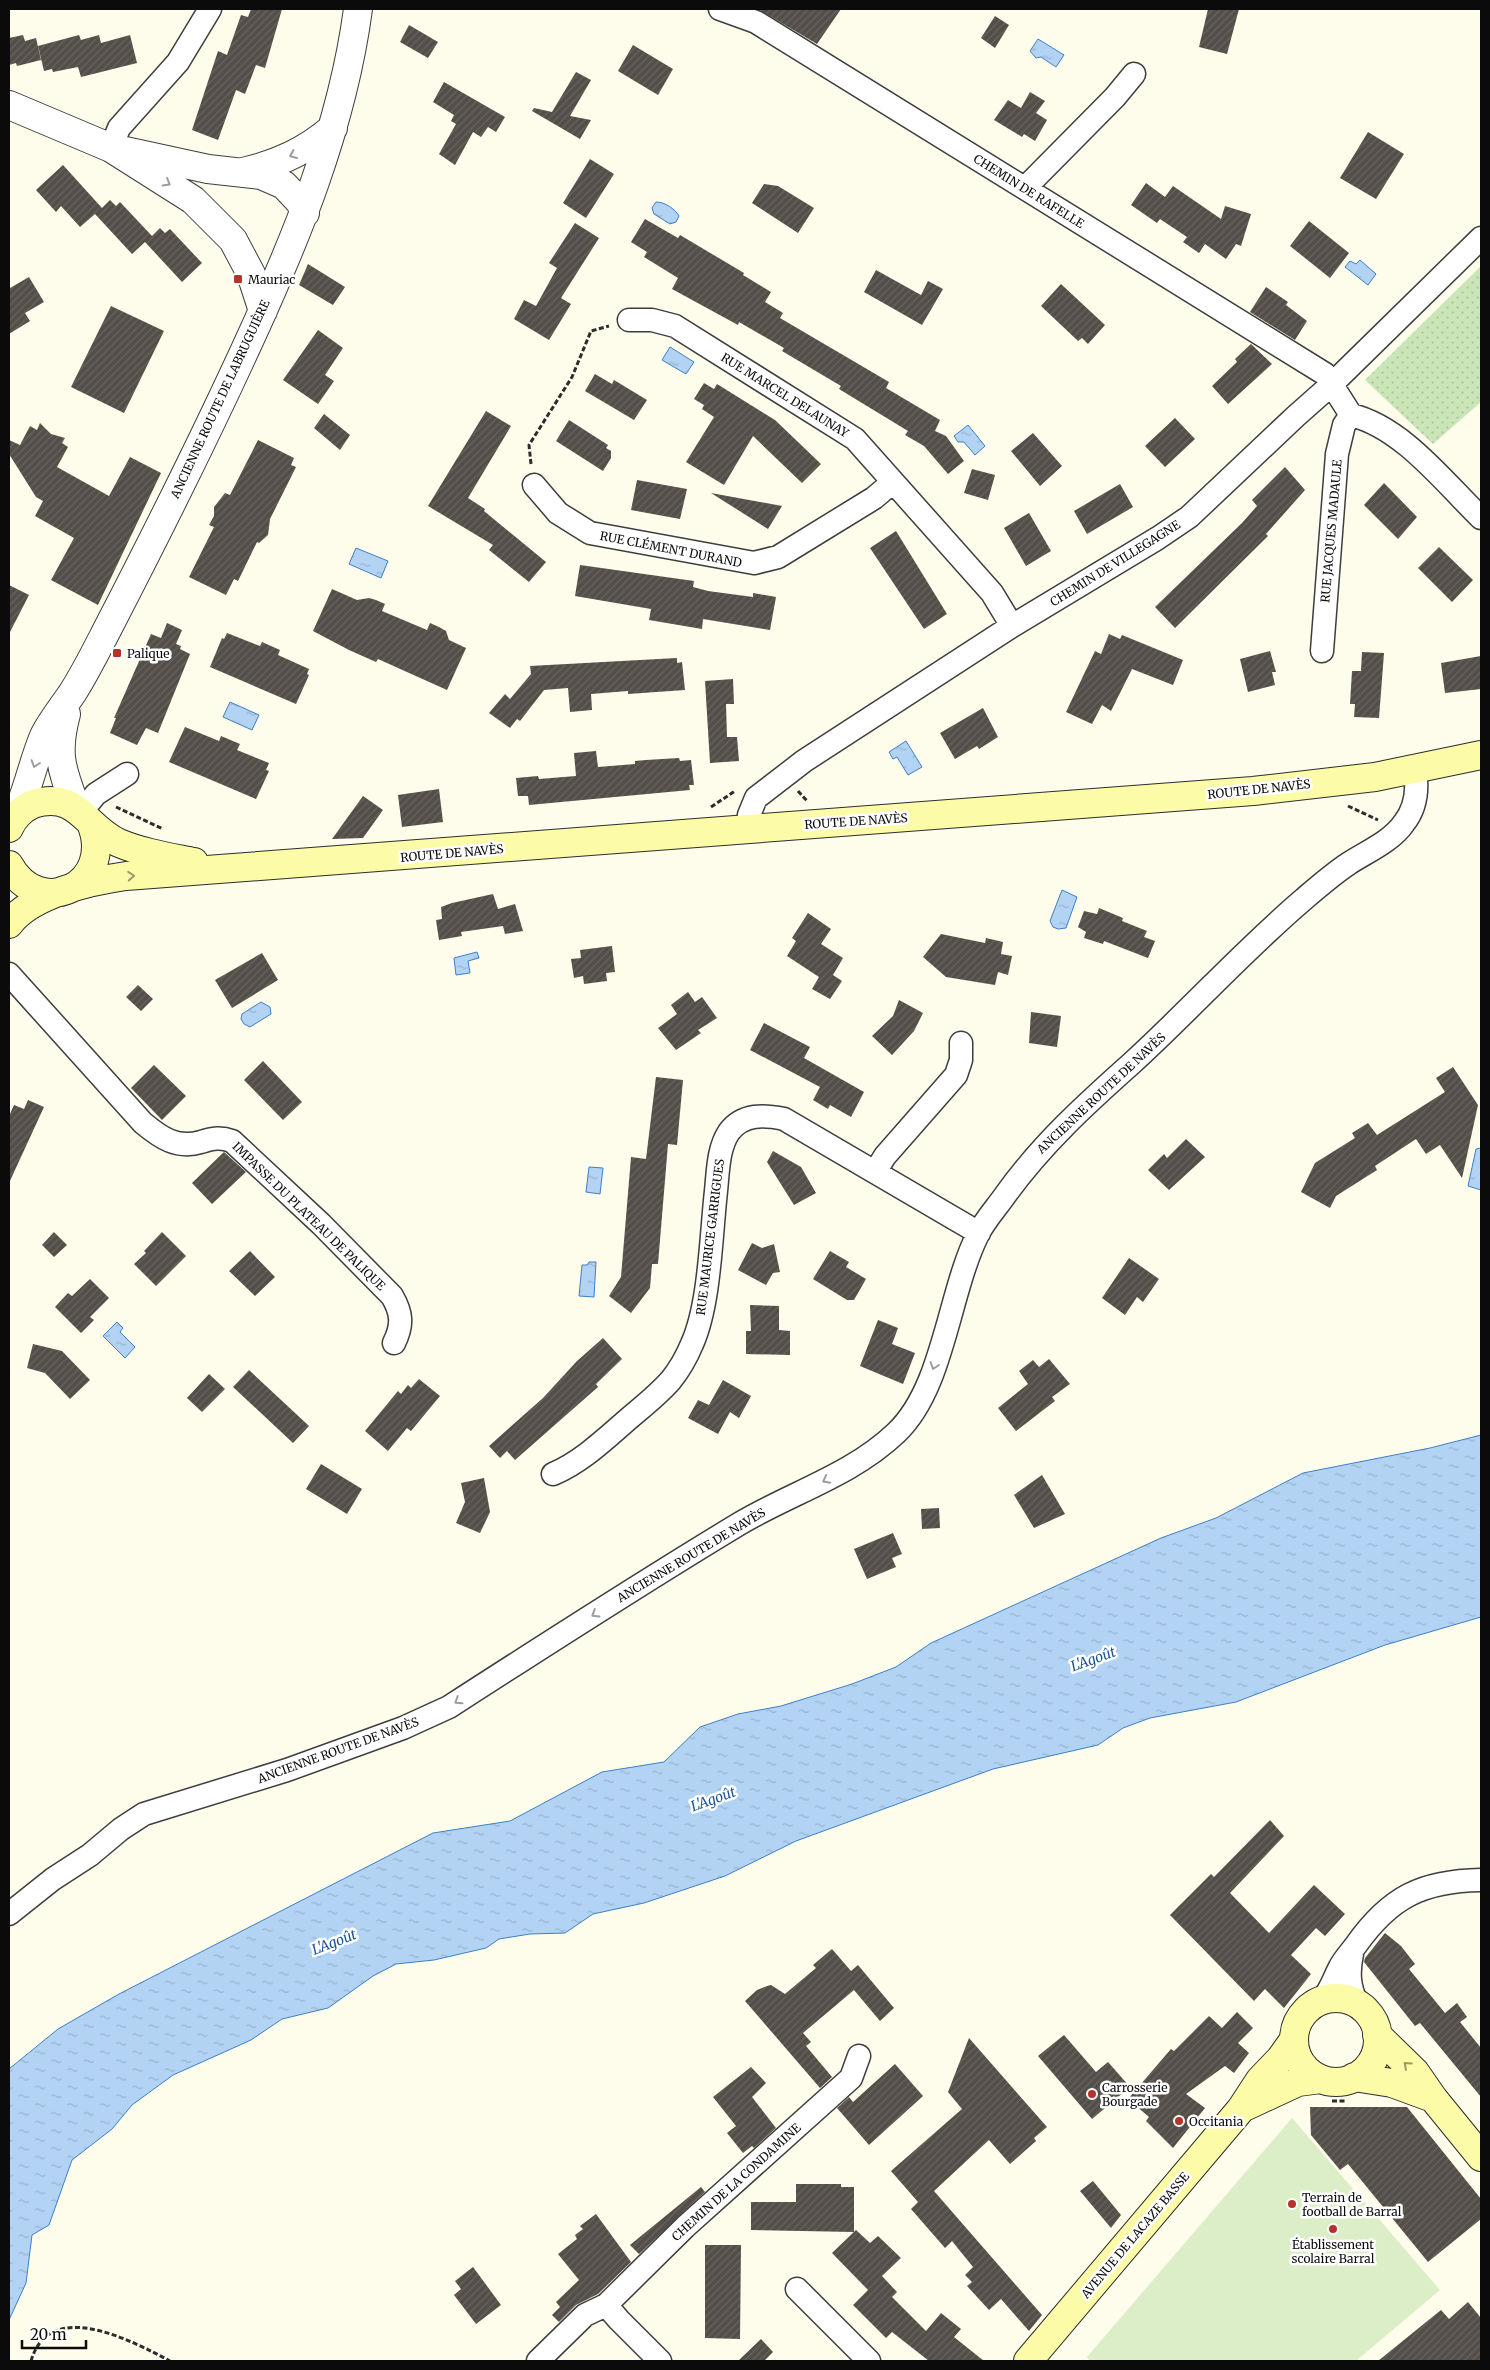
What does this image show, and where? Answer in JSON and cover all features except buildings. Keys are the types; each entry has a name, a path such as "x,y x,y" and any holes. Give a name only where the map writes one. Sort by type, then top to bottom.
{"main road":[{"name":"ROUTE DE NAVÈS","path":"228,868 321,863 1253,791 1415,770 1481,755"},
{"path":"13,822 30,806 45,801 61,802 83,814 110,838 130,847 162,856 228,868"},
{"path":"9,924 13,918 33,904 79,884 88,874 94,862 97,842 83,814"},
{"path":"9,865 14,875 25,885 38,891 52,893 110,878 228,868"},
{"path":"1321,2079 1310,2073 1301,2064 1296,2053 1294,2041 1295,2028 1301,2016 1310,2006 1322,2000 1334,1998 1346,1999 1358,2004 1367,2012 1374,2023 1377,2046 1370,2064 1354,2078"},
{"path":"1377,2036 1415,2072 1432,2098 1481,2157"},
{"name":"AVENUE DE LACAZE BASSE","path":"1028,2361 1241,2109 1260,2080 1294,2041"},
{"path":"1241,2109 1298,2082 1321,2079 1343,2081 1354,2078 1392,2083 1432,2098"}],"street":[{"path":"111,148 119,128 178,62 210,9"},
{"name":"ANCIENNE ROUTE DE LABRUGUIÈRE","path":"74,691 112,620 204,436 263,311 291,246 333,128 347,73 358,9"},
{"name":"CHEMIN DE RAFELLE","path":"720,9 756,22 1324,374 1331,385"},
{"path":"1025,188 1115,97 1134,74"},
{"path":"9,105 111,148 193,200 233,240 249,250 268,256 280,253 291,246"},
{"path":"242,172 264,167 299,153 333,128"},
{"path":"111,148 168,158 208,169 261,174 284,185 300,202 304,213"},
{"name":"CHEMIN DE VILLEGAGNE","path":"750,829 749,815 751,806 764,791 804,761 1012,626 1181,523 1331,385 1481,238"},
{"path":"233,240 252,274 263,311"},
{"name":"RUE MARCEL DELAUNAY","path":"629,320 652,320 675,326 842,430 866,450 992,593 1012,626"},
{"path":"1331,385 1351,415 1367,419 1382,426 1400,438 1481,518"},
{"name":"RUE JACQUES MADAULE","path":"1322,651 1337,454 1344,425 1351,415"},
{"name":"RUE CLÉMENT DURAND","path":"534,486 558,513 590,534 754,563 778,557 874,498 893,482"},
{"path":"74,691 60,740 60,755 62,771 83,814"},
{"path":"13,822 27,792 44,738 53,720 74,691"},
{"name":"ANCIENNE ROUTE DE NAVÈS","path":"9,1914 144,1814 287,1770 403,1728 449,1706 743,1521 849,1468 896,1433 917,1408 931,1378 963,1271 979,1232 1033,1158 1060,1129 1171,1027 1303,900 1345,866 1395,834 1405,823 1412,809 1416,795 1415,770"},
{"path":"83,814 96,794 127,774"},
{"name":"IMPASSE DU PLATEAU DE PALIQUE","path":"9,974 143,1123 160,1137 174,1143 187,1145 217,1138 232,1141 294,1198 392,1296 401,1320 400,1331 394,1343"},
{"path":"875,1172 884,1156 956,1075 961,1060 961,1043"},
{"name":"RUE MAURICE GARRIGUES","path":"553,1474 580,1460 651,1399 672,1379 684,1361 693,1343 703,1304 720,1156 729,1132 738,1123 751,1117 767,1115 784,1119 979,1232"},
{"path":"1322,2000 1333,1987 1340,1966 1379,1916 1402,1898 1428,1886 1460,1880 1481,1880"},
{"path":"1354,1948 1349,1968 1350,1988 1358,2004"},
{"name":"CHEMIN DE LA CONDAMINE","path":"538,2361 585,2315 606,2305 685,2227 851,2078 859,2056"},
{"path":"797,2289 869,2361"},
{"path":"606,2305 660,2361"}],"path":[{"path":"534,486 529,445 572,377 591,331 629,320"},
{"path":"793,785 810,804"},
{"path":"31,2361 38,2346 47,2337 69,2327 90,2328 109,2332 170,2361"}],"green space":[{"path":"1481,266 1481,402 1433,444 1365,380"},
{"name":"Terrain de football de Barral","path":"1292,2118 1440,2290 1356,2361 1090,2361 1087,2357"}],"water":[{"path":"1038,39 1064,55 1056,67 1041,57 1036,58 1030,51"},
{"path":"656,202 669,206 675,211 679,216 676,222 670,224 654,214 652,208"},
{"path":"1360,260 1376,274 1368,285 1345,267 1350,261 1356,264"},
{"path":"670,347 694,362 686,374 662,360"},
{"path":"968,425 985,446 975,455 964,442 958,442 954,436"},
{"path":"356,548 388,561 381,578 349,564"},
{"path":"230,702 259,715 252,730 223,717"},
{"path":"906,741 922,767 908,775 897,757 893,759 889,752"},
{"path":"1062,890 1077,897 1066,928 1058,929 1053,927 1050,921"},
{"path":"477,952 479,958 468,961 470,973 456,975 454,958"},
{"path":"261,1002 270,1007 271,1014 250,1027 244,1024 241,1019 242,1014"},
{"path":"1481,1148 1481,1190 1468,1186 1476,1149"},
{"path":"589,1167 603,1168 600,1194 586,1192"},
{"path":"589,1262 596,1262 594,1297 579,1296 582,1265 587,1265"},
{"path":"117,1322 123,1328 120,1332 135,1347 125,1358 103,1336"},
{"name":"L'Agoût","path":"1481,1435 1481,1617 1385,1645 1236,1702 1150,1718 1123,1728 1098,1745 993,1769 796,1841 725,1876 644,1903 593,1914 565,1933 530,1934 499,1939 486,1948 434,1960 396,1964 373,1976 328,2008 282,2019 251,2040 173,2075 132,2105 112,2129 72,2160 49,2225 32,2235 26,2283 9,2320 9,2069 58,2029 119,1994 433,1833 510,1821 602,1772 664,1762 700,1727 738,1714 781,1706 852,1684 896,1667 931,1643 1161,1538 1216,1518 1303,1473 1430,1448"}],"place":[{"name":"Mauriac","path":"238,279"},
{"name":"Palique","path":"117,653"},
{"name":"Carrosserie Bourgade","path":"1092,2094"},
{"name":"Occitania","path":"1179,2121"},
{"name":"Terrain de football de Barral","path":"1292,2204"},
{"name":"Établissement scolaire Barral","path":"1333,2229"}]}
